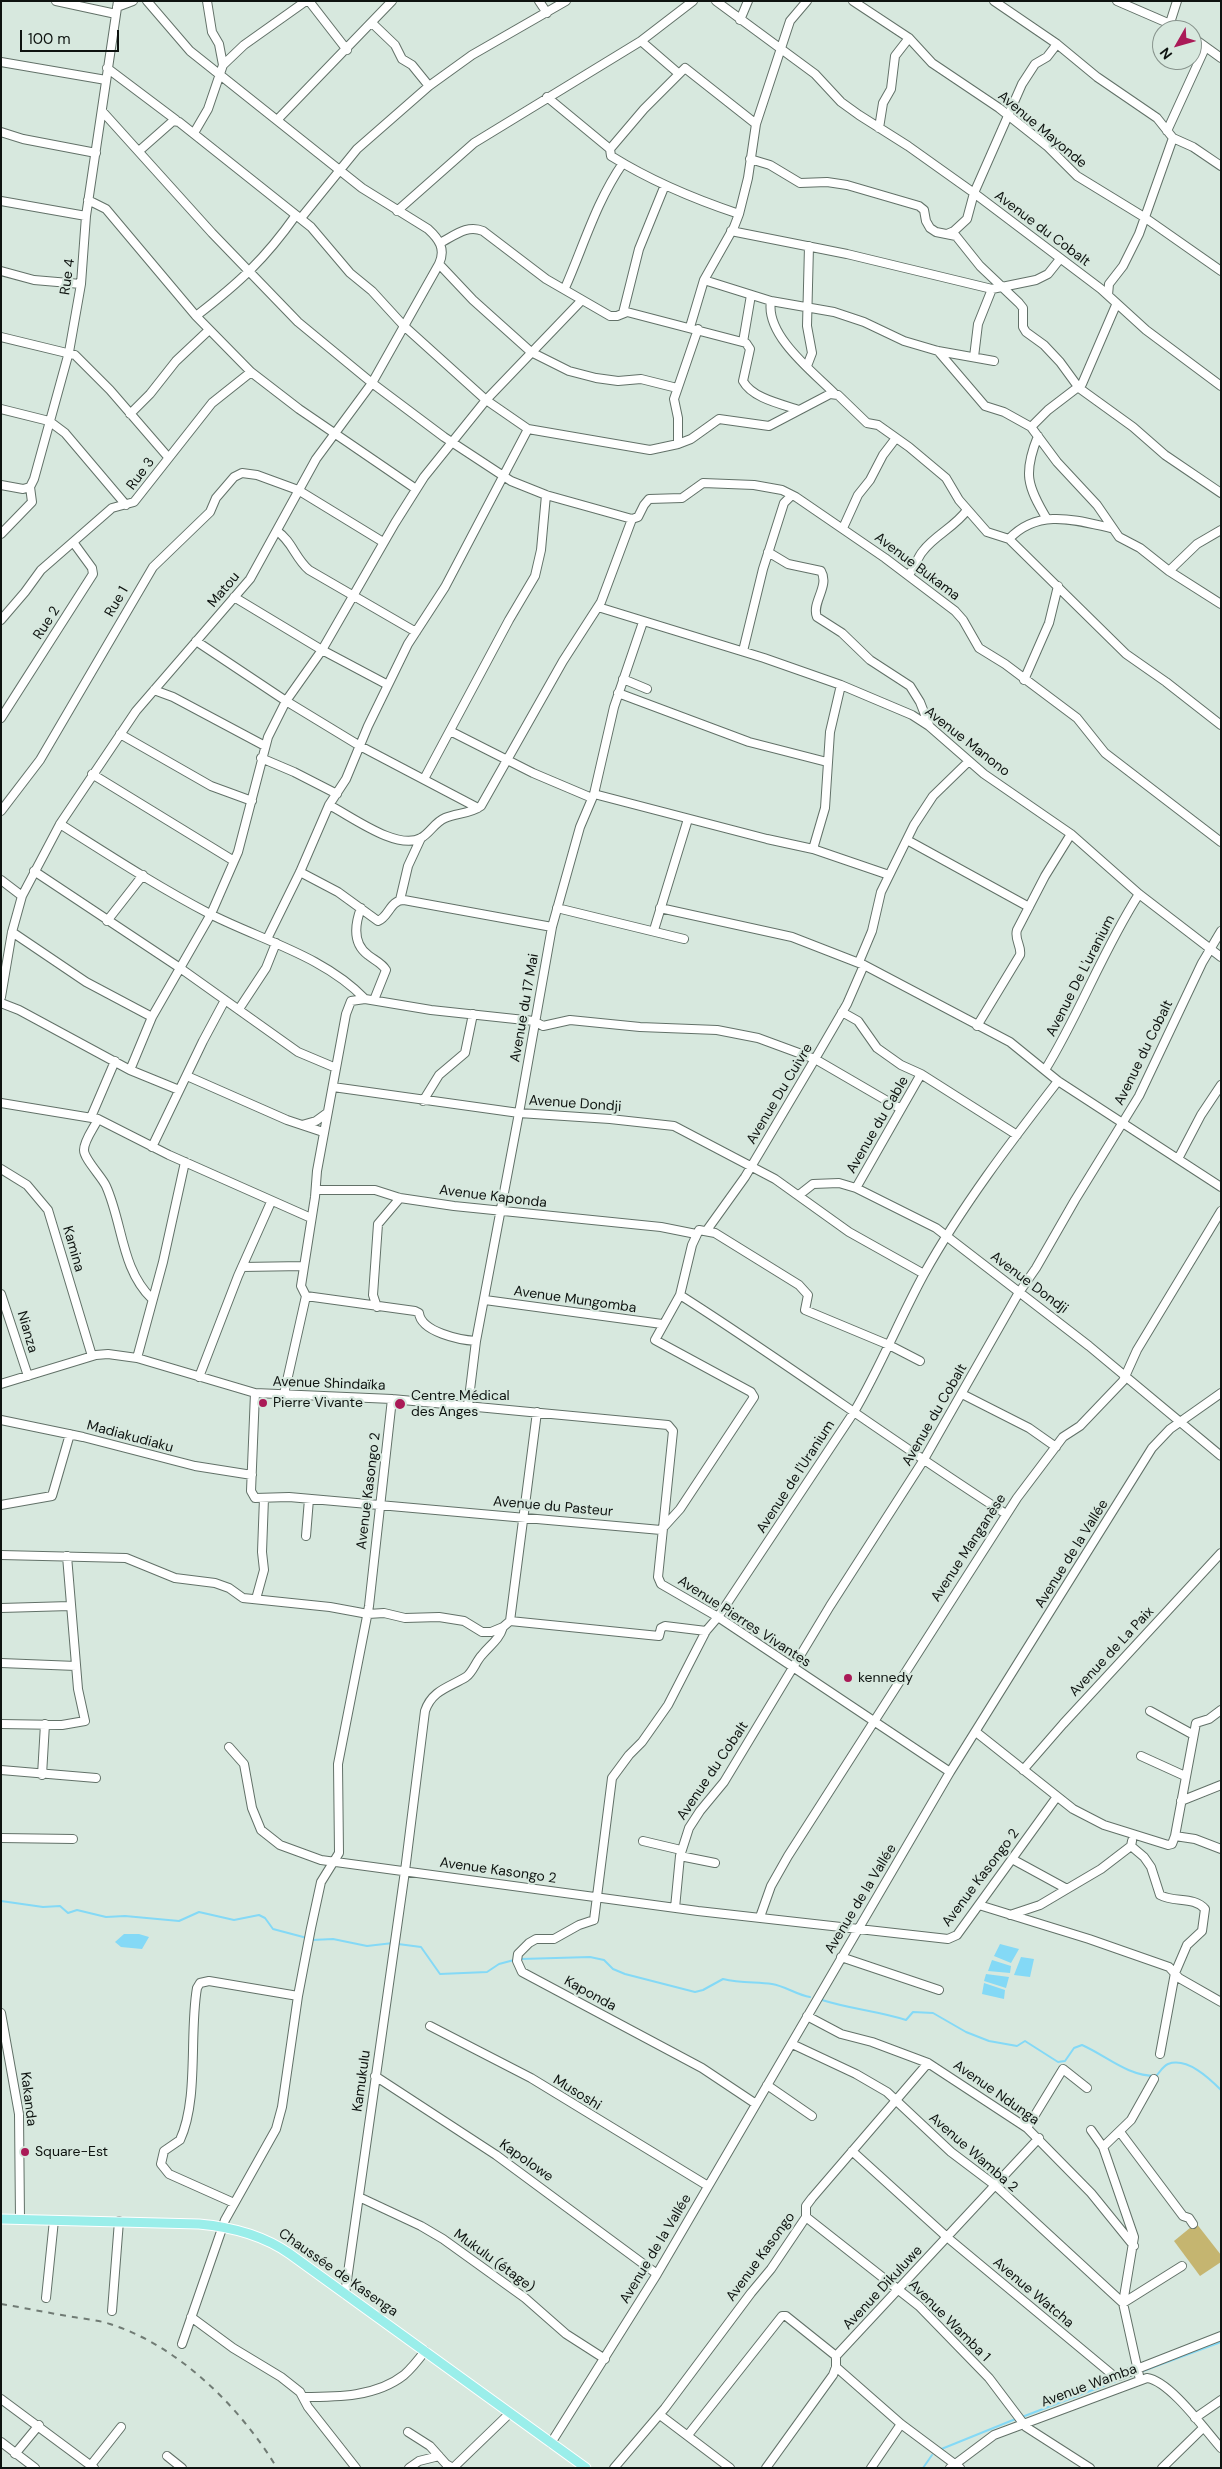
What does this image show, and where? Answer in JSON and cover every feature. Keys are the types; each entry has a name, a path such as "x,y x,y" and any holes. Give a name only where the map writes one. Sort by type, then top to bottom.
{"main road":[{"name":"Chaussée de Kasenga","path":"1,2219 119,2221 224,2226 272,2243 426,2351 552,2443 574,2465 586,2468"}],"street":[{"path":"56,1 117,7 133,1"},
{"path":"147,1 185,46 370,194 428,229 440,243 470,228 476,228 483,231 546,279 565,288 581,301 610,316 623,313 694,328 743,342 749,345 750,349 743,381 746,387 755,393 799,410"},
{"path":"194,133 208,109 223,65 219,44 212,32 207,1"},
{"path":"223,65 244,45 309,1 347,50"},
{"path":"278,119 347,50 392,1"},
{"path":"539,1 547,13"},
{"path":"196,316 250,272 357,149 429,86 472,55 566,1"},
{"path":"397,210 474,143 641,41 693,1"},
{"name":"Avenue du Cobalt","path":"716,1 815,74 841,102 974,194 1108,295 1116,304 1171,350 1221,386"},
{"path":"740,20 748,1"},
{"path":"678,444 678,418 674,399 694,328 704,280 739,214 756,124 790,21 807,1"},
{"name":"Avenue Mayonde","path":"853,1 909,38 932,63 1009,116 1047,146 1077,176 1144,217 1221,271"},
{"path":"994,1 1057,44 1090,73 1157,118 1172,138 1193,147 1221,166"},
{"path":"1117,1 1163,20"},
{"path":"1171,20 1177,1"},
{"name":"Rue 4","path":"1,534 30,506 32,497 30,487 34,479 69,352 80,284 88,200 117,7"},
{"path":"372,23 395,45 402,59 412,65 429,86"},
{"path":"879,128 883,103 891,88 895,56 909,38"},
{"path":"641,41 678,73"},
{"path":"945,235 964,223 974,194 1009,116 1015,96 1035,64 1047,57 1057,44"},
{"path":"1202,45 1221,58"},
{"path":"1167,131 1205,48"},
{"path":"1,62 106,80"},
{"path":"107,68 194,133 299,217 316,232 350,273 372,291 404,326 486,400 528,429 650,450 691,439 719,419 770,426 834,393"},
{"path":"610,149 678,73 685,68 689,69 756,124"},
{"path":"547,97 610,149 611,156 665,185 739,214"},
{"path":"102,110 250,272 306,330 372,383 453,443 503,476 546,494 632,519"},
{"path":"139,151 176,120"},
{"path":"1,132 23,139 96,153"},
{"path":"1108,295 1109,284 1123,266 1139,234 1172,138"},
{"path":"750,159 770,165 800,183 828,182 847,185 919,206 924,210 925,219 930,228 945,235 956,236 980,266 1003,286 1023,308 1023,327 1026,332 1060,362 1078,388 1133,426 1165,455 1221,493"},
{"path":"565,288 593,215 609,183 623,163"},
{"path":"623,313 638,249 665,185"},
{"path":"1,200 86,216"},
{"path":"88,200 106,209 196,316 251,372 335,434 416,489"},
{"path":"731,231 886,262 992,289 1036,280 1048,274 1060,259"},
{"name":"Matou","path":"1,997 12,932 22,896 60,824 136,710 250,579 316,459 372,383 439,264 442,251 440,243"},
{"path":"807,366 812,353 807,326 809,246"},
{"path":"439,264 473,300 531,352 569,370 596,378 618,382 641,379 677,388"},
{"path":"1,271 34,280 80,284"},
{"path":"704,280 771,301 822,309 864,322 892,336 938,351 994,361"},
{"path":"974,357 978,324 992,289"},
{"path":"743,342 751,294"},
{"path":"130,1070 152,1017 211,914 234,862 242,841 265,746 274,722 286,701 322,650 352,594 416,489 486,400 581,301"},
{"path":"771,301 771,313 783,340 834,393 843,398 867,423 878,425 946,478 967,510 986,532 1009,539 1030,562 1058,586 1126,654 1166,682 1221,725"},
{"path":"1031,427 1048,410 1078,388 1084,380 1116,304"},
{"path":"130,414 150,394 176,361 209,330"},
{"path":"1,337 75,354 168,457"},
{"path":"938,351 985,406 1004,412 1031,427 1097,505 1119,537 1140,548 1169,571 1221,604"},
{"name":"Rue 3","path":"1,620 25,592 37,573 112,508 132,504 212,403 251,372"},
{"path":"1,409 49,421 66,432 126,505"},
{"path":"267,939 300,872 329,805 346,778 388,686 416,632 445,587 528,429"},
{"path":"1038,436 1029,457 1027,475 1032,491 1047,519"},
{"path":"844,528 858,495 870,480 883,455 896,438"},
{"name":"Rue 1","path":"1,811 40,760 153,567 210,512 224,487 234,477 242,473 257,475 298,490"},
{"name":"Avenue Bukama","path":"478,808 598,607 632,519 638,517 649,499 682,498 703,483 754,485 782,490 800,499 844,528 908,575 963,620 979,648 1005,664 1076,718 1105,754 1221,842"},
{"path":"1,485 22,489 30,487"},
{"path":"298,490 383,542"},
{"path":"424,779 535,576 541,550 546,494"},
{"path":"743,651 768,552 784,503 791,496"},
{"path":"908,575 916,566 924,549 960,520 967,510"},
{"path":"1009,539 1022,528 1047,519 1066,518 1111,528"},
{"path":"1169,571 1201,541 1221,530"},
{"path":"277,531 290,543 300,562 416,632"},
{"name":"Rue 2","path":"1,718 93,574 92,568 73,542"},
{"path":"768,552 788,564 821,572 824,580 816,608 817,617 842,633 870,660 910,686 920,702 929,726"},
{"path":"1024,680 1049,623 1058,586"},
{"path":"234,597 322,650 388,686"},
{"name":"Avenue Manono","path":"598,607 743,651 841,685 912,715 929,726 969,761 1071,834 1139,894 1221,957"},
{"name":"Avenue du 17 Mai","path":"468,1406 476,1341 552,927 580,827 593,796 606,735 618,693 643,622"},
{"path":"196,641 286,701 360,746 478,808"},
{"path":"623,678 648,690"},
{"path":"813,849 825,808 830,732 841,685"},
{"path":"154,690 173,697 265,746"},
{"path":"618,693 749,742 827,762"},
{"path":"450,731 507,759 593,796 813,849 889,876"},
{"path":"120,734 211,786 252,801"},
{"path":"262,758 337,794"},
{"name":"Avenue Du Cuivre","path":"707,1230 752,1166 842,1012 872,932 878,900 928,802 969,761"},
{"path":"92,774 234,862"},
{"path":"329,805 393,839 413,841 421,838"},
{"path":"300,872 338,892 380,921 400,900 408,866 421,838 440,820 478,808"},
{"path":"654,930 688,819"},
{"path":"60,824 211,914 276,943 348,983 365,999"},
{"path":"977,1026 1020,955 1016,934 1045,876 1071,834"},
{"path":"907,840 1029,908"},
{"path":"34,871 180,968 304,1055 336,1068"},
{"path":"107,921 143,875"},
{"path":"1,880 22,896"},
{"name":"Avenue De L'uranium","path":"1045,1070 1069,1027 1114,936 1139,894"},
{"path":"400,900 552,927"},
{"path":"361,908 354,924 356,936 366,954 386,970 374,1000"},
{"path":"557,908 654,930 684,939"},
{"path":"660,908 792,937 861,963 1010,1042 1058,1081 1221,1187"},
{"name":"Avenue du Cobalt","path":"675,1908 681,1853 694,1819 724,1782 830,1606 923,1461 1018,1294 1036,1268 1139,1096 1209,948 1221,931"},
{"path":"12,932 86,982 152,1017"},
{"path":"239,1009 266,968 276,943"},
{"path":"152,1147 186,1076 226,1000"},
{"path":"476,1341 456,1339 437,1331 426,1324 419,1317 419,1313 415,1311 377,1308 306,1296 301,1290 326,1113 333,1087 348,1004 352,1000 374,1000 432,1010 534,1021 543,1026 570,1020 640,1027 717,1030 758,1038 815,1060 901,1109"},
{"path":"1,1003 19,1010 130,1070 179,1090"},
{"path":"842,1012 858,1021 877,1048 901,1066 921,1074 1017,1135"},
{"path":"423,1101 439,1075 465,1053 473,1014"},
{"path":"115,1062 85,1145 85,1155 110,1194 119,1232 136,1280 152,1299"},
{"name":"Avenue du Cable","path":"856,1188 921,1074"},
{"path":"186,1076 300,1126 323,1132"},
{"name":"Avenue de l'Uranium","path":"597,1899 611,1781 624,1760 642,1742 668,1705 706,1631 718,1617 854,1412 870,1386 924,1274 963,1210 1058,1081"},
{"path":"1178,1159 1201,1115 1221,1085"},
{"name":"Avenue Dondji","path":"333,1087 519,1113 667,1124 681,1128 799,1194 849,1232 924,1274"},
{"path":"1,1103 95,1118 152,1147 271,1202 311,1218"},
{"path":"300,1126 316,1121 326,1113"},
{"path":"136,1358 185,1162"},
{"name":"Kamina","path":"1,1169 27,1185 48,1210 92,1356"},
{"name":"Avenue Dondji","path":"799,1194 813,1184 834,1182 856,1188 920,1218 947,1237 1018,1294 1068,1329 1221,1456"},
{"name":"Avenue Kaponda","path":"316,1190 375,1190 400,1198 661,1227 696,1234"},
{"path":"377,1308 372,1295 378,1224 400,1198"},
{"path":"199,1377 242,1267 271,1202"},
{"name":"Avenue Manganèse","path":"760,1917 774,1879 872,1720 1006,1514 1064,1436 1080,1426 1119,1386 1137,1350 1221,1211"},
{"path":"661,1530 680,1509 754,1396 657,1341 656,1336 662,1324 680,1295 696,1234 699,1230 707,1230 799,1285 808,1295 805,1310 889,1345 920,1361"},
{"path":"242,1267 304,1266"},
{"name":"Nianza","path":"1,1294 28,1376"},
{"path":"680,1295 749,1339 923,1461 1006,1514"},
{"path":"284,1394 306,1296"},
{"name":"Avenue Mungomba","path":"485,1300 662,1324"},
{"name":"Avenue Shindaïka","path":"1,1384 92,1356 108,1354 136,1358 255,1393 392,1399 665,1424"},
{"path":"255,1393 252,1496 264,1498 262,1552 264,1570 256,1599"},
{"name":"Avenue de la Vallée","path":"552,2443 657,2274 792,2044 856,1930 950,1772 1152,1448 1163,1435 1179,1422 1221,1393"},
{"path":"962,1394 1029,1428 1056,1447"},
{"name":"Avenue Kasongo 2","path":"392,1399 368,1614 338,1764 340,1846 333,1862 529,1887 597,1899 856,1930 953,1938 1056,1798"},
{"path":"537,1412 510,1620 659,1636 661,1628 666,1626 706,1631"},
{"name":"Madiakudiaku","path":"1,1420 70,1434 195,1466 252,1475"},
{"name":"Avenue Pierres Vivantes","path":"665,1424 670,1426 672,1431 661,1530 660,1582 718,1617 793,1669 950,1772"},
{"path":"1,1505 52,1496 70,1434"},
{"name":"Avenue du Pasteur","path":"264,1498 309,1499 523,1516 661,1530"},
{"path":"306,1536 309,1499"},
{"name":"Avenue de La Paix","path":"1023,1770 1221,1553"},
{"path":"1,1555 126,1558 175,1578 229,1588 243,1598 368,1614 384,1613 405,1618 439,1617 464,1621 475,1630 484,1632 503,1627"},
{"path":"1,1724 79,1724 85,1721 76,1666 70,1606 68,1556"},
{"path":"1,1608 70,1606"},
{"name":"Kamukulu","path":"345,2294 427,1705 444,1688 468,1675 510,1620"},
{"path":"1,1663 76,1666"},
{"path":"976,1732 1056,1798 1104,1825 1168,1845 1173,1842 1175,1836 1192,1734 1196,1723 1209,1719 1221,1710"},
{"path":"1150,1711 1192,1734"},
{"path":"42,1775 44,1724"},
{"path":"182,2344 234,2203 276,2129 282,2107 298,1996 321,1882 333,1862 290,1850 264,1834 257,1824 252,1808 244,1764 229,1747"},
{"path":"1141,1756 1185,1776"},
{"path":"1,1770 42,1775 96,1778"},
{"path":"1181,1801 1221,1785"},
{"path":"1010,1915 1040,1905 1101,1869 1130,1846 1133,1835"},
{"path":"1175,1836 1195,1839 1221,1849"},
{"path":"1,1838 73,1838"},
{"path":"642,1840 715,1863"},
{"path":"1130,1846 1144,1857 1151,1867 1160,1895 1175,1901 1192,1901 1205,1909 1202,1931 1187,1945 1175,1973 1160,2054"},
{"path":"1012,1859 1067,1889"},
{"name":"Kaponda","path":"597,1899 594,1920 579,1925 554,1939 533,1940 521,1949 517,1962 522,1972 702,2068 756,2104"},
{"path":"979,1905 1169,1968 1179,1978 1221,2002"},
{"path":"841,1957 939,1990"},
{"path":"234,2203 169,2174 161,2164 164,2151 180,2140 187,2113 197,1988 200,1983 209,1981 298,1996"},
{"name":"Kakanda","path":"1,2013 19,2114 20,2219"},
{"name":"Avenue Ndunga","path":"806,2016 841,2034 872,2042 928,2064 1027,2128 1091,2193 1134,2246"},
{"name":"Musoshi","path":"430,2026 531,2078 708,2186"},
{"name":"Avenue Wamba 2","path":"792,2044 869,2081 896,2100 951,2152 996,2186 1123,2303"},
{"name":"Avenue Kasongo","path":"614,2468 660,2415 746,2300 772,2269 806,2216 806,2206 812,2198 928,2064"},
{"path":"1027,2128 1063,2069 1087,2088"},
{"name":"Kapolowe","path":"375,2076 496,2155 657,2274"},
{"path":"1103,2147 1137,2113 1154,2079"},
{"path":"768,2085 812,2116"},
{"path":"1091,2130 1103,2147 1131,2223 1134,2246 1123,2303 1140,2380"},
{"path":"1120,2132 1183,2216 1189,2218 1193,2224"},
{"name":"Avenue Dikuluwe","path":"836,2356 948,2238 1038,2138"},
{"name":"Avenue Watcha","path":"852,2151 948,2238 1114,2376 1119,2376 1221,2336"},
{"name":"Mukulu (étage)","path":"359,2198 382,2206 442,2239 525,2298 566,2334 605,2359"},
{"name":"Avenue Wamba 1","path":"806,2216 900,2289 989,2378 1020,2420 1090,2468"},
{"path":"46,2298 54,2220"},
{"path":"112,2311 119,2221"},
{"path":"1123,2303 1182,2266"},
{"path":"688,2435 783,2316 836,2356 836,2367 766,2468"},
{"path":"191,2317 233,2348 281,2377 303,2397 308,2407 356,2468"},
{"path":"303,2397 355,2395 371,2391 404,2374 426,2351"},
{"path":"836,2367 901,2424 955,2466"},
{"name":"Avenue Wamba","path":"955,2466 994,2435 1020,2420 1150,2378 1161,2384 1195,2418 1221,2448"},
{"path":"1,2399 39,2425 92,2467 121,2427"},
{"path":"1195,2418 1221,2400"},
{"path":"408,2432 424,2441 448,2466 455,2467 510,2413"},
{"path":"660,2415 730,2468"},
{"path":"871,2468 901,2424"},
{"path":"15,2454 39,2425"},
{"path":"1162,2468 1203,2428"},
{"path":"2,2445 34,2468"},
{"path":"167,2456 182,2468"},
{"path":"409,2468 419,2461 439,2456"}],"shaded area":[{"path":"1196,2223 1221,2255 1221,2262 1200,2276 1174,2241"}],"water":[{"path":"124,1934 139,1934 149,1937 142,1949 121,1947 115,1942"},
{"path":"1000,1944 1019,1949 1011,1963 994,1956"},
{"path":"1021,1957 1034,1959 1030,1977 1014,1975"},
{"path":"992,1960 1011,1966 1010,1973 988,1971"},
{"path":"986,1974 1009,1977 1006,1988 984,1981"},
{"path":"984,1983 1005,1990 1004,1999 982,1994"}],"waterway":[{"path":"1,1901 43,1907 60,1906 68,1913 77,1910 106,1917 125,1916 179,1921 199,1912 234,1920 259,1915 265,1918 273,1929 307,1938"},
{"path":"312,1940 333,1939 367,1946 393,1943"},
{"path":"398,1944 421,1947 440,1974 487,1972 499,1964 514,1960"},
{"path":"521,1959 590,1957 604,1960 613,1969 625,1974 695,1992 703,1990 723,1979 772,1984 810,1997"},
{"path":"822,2000 906,2020 913,2012 933,2013 966,2032 989,2041 1017,2046 1025,2041 1058,2062 1065,2061 1074,2048 1082,2045 1126,2069 1146,2075 1156,2076 1168,2064 1183,2063 1197,2070 1221,2090"},
{"path":"1143,2371 1221,2342"},
{"path":"1022,2417 1132,2375"},
{"path":"939,2450 1018,2418"},
{"path":"923,2468 932,2455"}],"railway":[{"path":"1,2304 105,2323 135,2334 160,2347 183,2363 226,2401 262,2445 277,2468"}],"place":[{"name":"Pierre Vivante","path":"263,1403"},
{"name":"Centre Médical des Anges","path":"400,1404"},
{"name":"kennedy","path":"848,1678"},
{"name":"Square-Est","path":"25,2152"}]}
